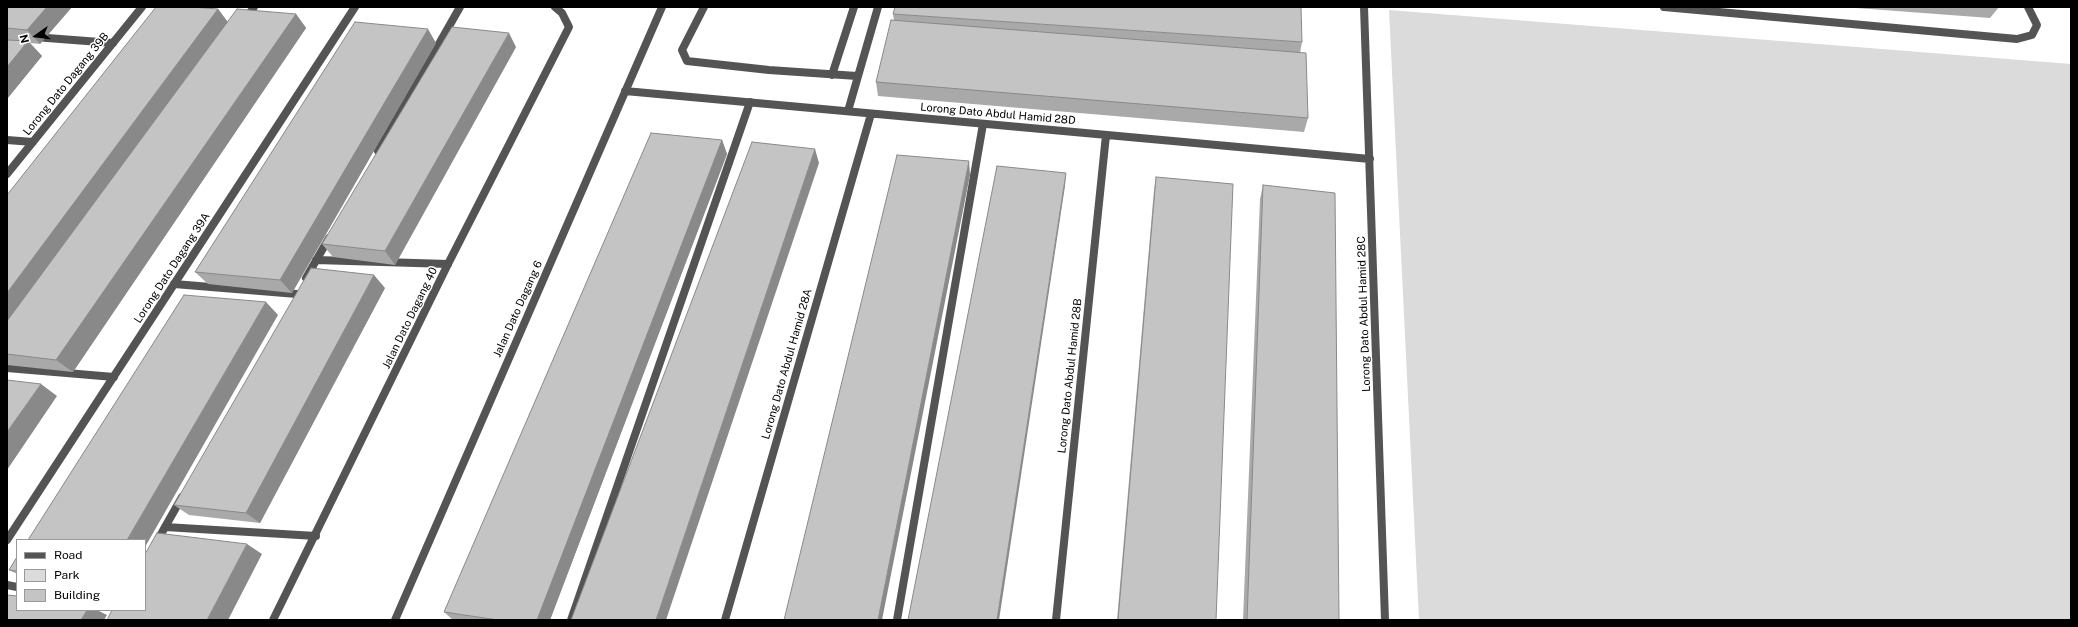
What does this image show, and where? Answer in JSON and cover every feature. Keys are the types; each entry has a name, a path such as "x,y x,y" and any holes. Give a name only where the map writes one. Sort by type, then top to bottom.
{"street":[{"name":"Lorong Dato Dagang 39B","path":"7,174 142,7"},
{"path":"240,26 254,7"},
{"name":"Lorong Dato Dagang 39A","path":"7,540 355,7"},
{"path":"374,157 460,7"},
{"name":"Jalan Dato Dagang 40","path":"273,620 316,536 448,264 569,27 562,13 555,7"},
{"name":"Jalan Dato Dagang 6","path":"395,620 662,7"},
{"path":"704,7 682,50 687,61 832,75 858,76"},
{"path":"832,75 854,7"},
{"path":"848,111 878,7"},
{"name":"Lorong Dato Abdul Hamid 28C","path":"1364,7 1385,620"},
{"path":"1664,7 2017,39 2032,35 2037,25 2028,7"},
{"path":"30,37 114,43"},
{"name":"Lorong Dato Abdul Hamid 28D","path":"625,91 1370,158"},
{"path":"572,620 750,102"},
{"name":"Lorong Dato Abdul Hamid 28A","path":"725,620 871,114"},
{"path":"897,620 983,124"},
{"name":"Lorong Dato Abdul Hamid 28B","path":"1056,620 1106,135"},
{"path":"7,140 33,142"},
{"path":"174,284 295,298 332,232"},
{"path":"316,260 448,264"},
{"path":"7,368 114,377"},
{"path":"152,550 184,493"},
{"path":"165,527 316,536"}],"green space":[{"path":"1389,10 2071,64 2071,620 1419,620"}],"building":[{"path":"7,7 47,7 27,30 7,28"},
{"path":"156,7 218,9 7,293 7,195"},
{"path":"895,7 1301,7 1302,42 893,14"},
{"path":"237,9 296,14 56,360 7,354 7,321"},
{"path":"891,20 1306,53 1308,118 876,82"},
{"path":"355,22 428,29 280,280 195,272"},
{"path":"452,27 509,33 385,251 322,244"},
{"path":"7,40 28,41 7,67"},
{"path":"651,133 722,140 537,620 498,620 444,612"},
{"path":"752,142 815,149 656,620 571,620"},
{"path":"897,155 969,161 878,620 784,620"},
{"path":"997,166 1066,173 997,620 908,620"},
{"path":"1156,177 1233,184 1216,620 1118,620"},
{"path":"1263,185 1335,193 1339,620 1247,620"},
{"path":"311,268 374,275 246,513 174,505"},
{"path":"184,295 266,302 128,539 29,539"},
{"path":"7,380 41,384 7,432"},
{"path":"157,533 247,544 207,620 107,620 112,611 146,611 146,552"},
{"path":"16,559 16,571 9,570"},
{"path":"7,595 16,596 16,611 86,611 81,620 7,620"}]}
